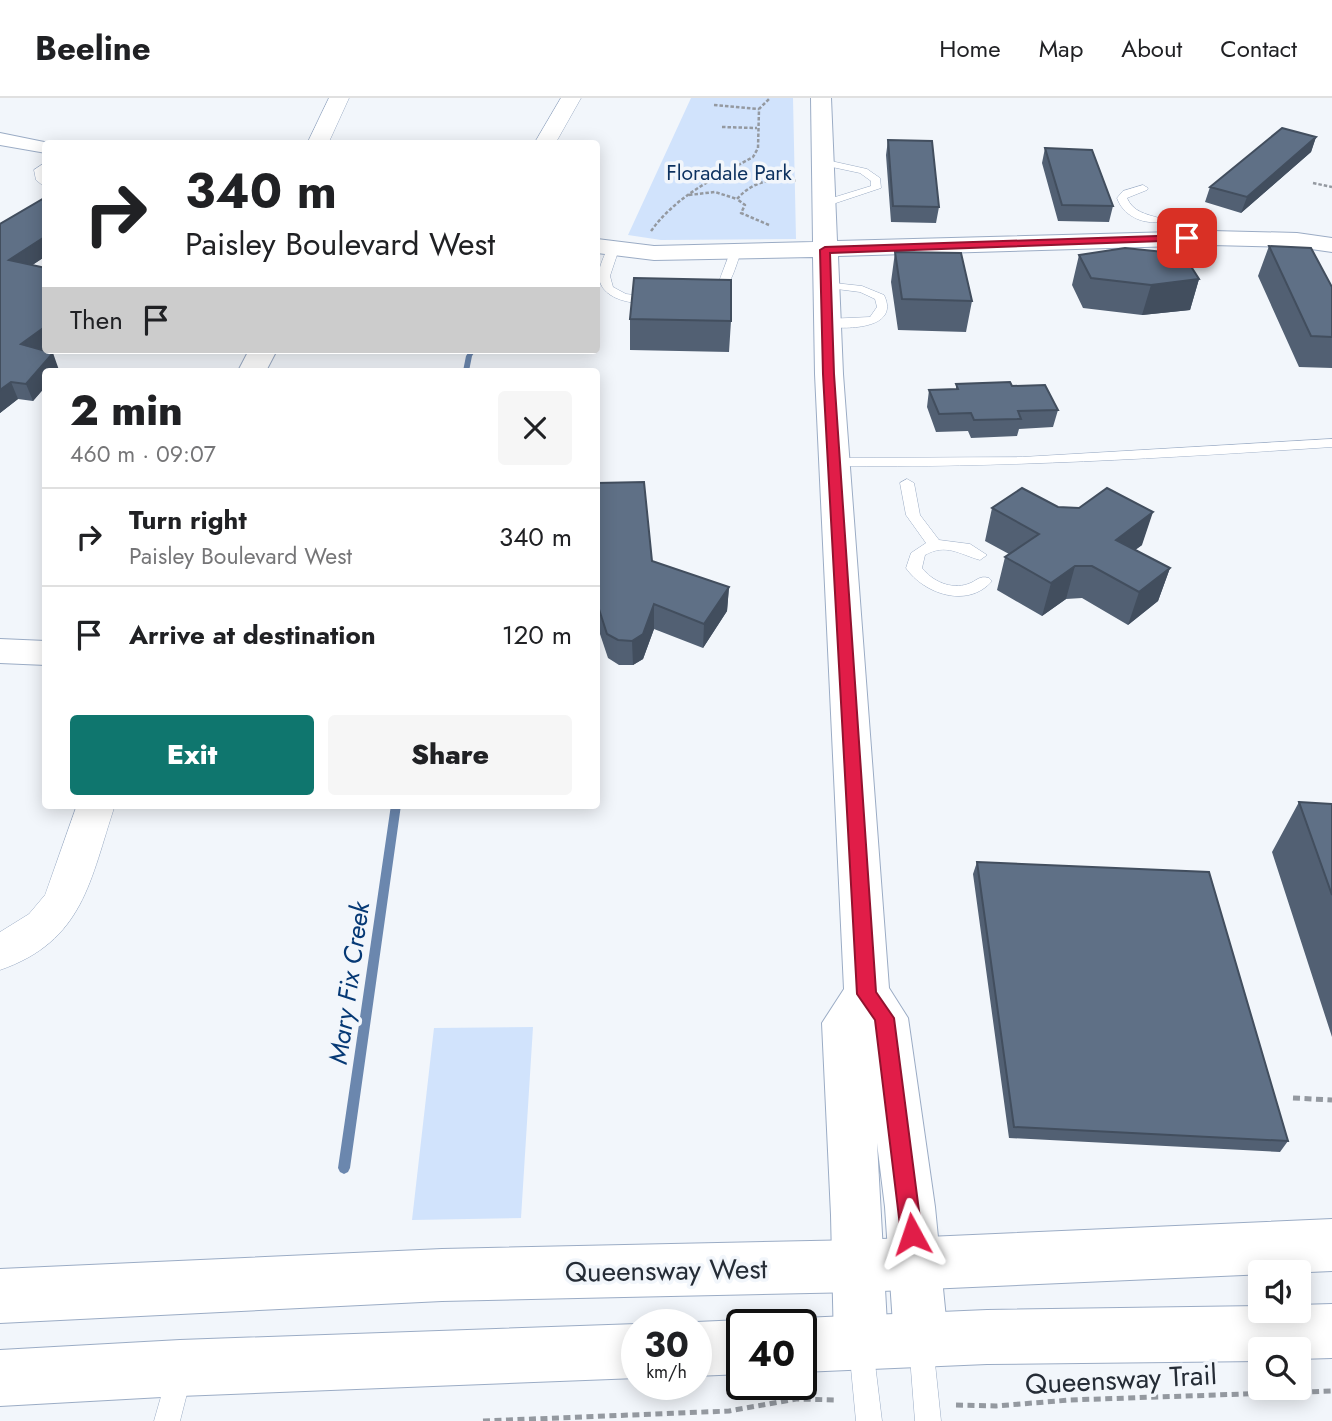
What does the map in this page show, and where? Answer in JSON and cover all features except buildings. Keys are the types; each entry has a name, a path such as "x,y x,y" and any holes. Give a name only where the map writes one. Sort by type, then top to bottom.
{"street":[{"path":"319,140 340,98"},
{"path":"546,140 571,98"},
{"path":"821,98 826,323 867,994 885,1018 910,1207 921,1339"},
{"path":"0,139 42,146"},
{"path":"605,247 654,253 735,252 1212,238 1297,240 1332,245"},
{"path":"0,651 42,653"},
{"path":"0,953 44,926 63,902 95,809"},
{"path":"861,1343 845,1023 867,994"},
{"name":"Queensway West","path":"0,1296 442,1275 859,1266 1332,1245"},
{"path":"817,1344 921,1339 1190,1336 1332,1331"},
{"path":"0,1378 621,1351"}],"lane":[{"path":"1143,188 1127,193 1122,198 1124,205 1127,210 1155,220"},
{"path":"605,247 605,284 611,292 646,300 670,300"},
{"path":"692,300 716,290 724,283 735,252"},
{"path":"825,285 862,289 880,297 885,308 883,315 878,318 859,323 826,323"},
{"path":"835,462 917,463 1191,452 1332,443"},
{"path":"907,483 913,515 935,545"},
{"path":"980,555 959,545 935,545 918,553 914,568 926,582 936,587 961,591 984,581"},
{"path":"921,1339 928,1421"},
{"path":"861,1343 869,1421"},
{"path":"167,1421 180,1368"}],"path":[{"path":"654,253 658,238 646,237 662,216 708,180 753,157 758,148 758,109 770,98"},
{"path":"714,105 758,109"},
{"path":"722,127 757,128"},
{"path":"737,199 747,187 770,178 822,183"},
{"path":"1313,183 1332,187"},
{"path":"688,195 715,192 737,199 745,205 741,213 785,233 785,251"},
{"path":"1293,1098 1332,1100"},
{"name":"Queensway Trail","path":"996,1406 1070,1400 1332,1391"},
{"path":"484,1421 729,1411 790,1400"}],"green space":[{"name":"Floradale Park","path":"691,98 793,98 796,239 661,240 628,235"},
{"path":"533,1027 521,1218 412,1220 434,1028"}],"waterway":[{"name":"Mary Fix Creek","path":"467,368 470,354"},
{"name":"Mary Fix Creek","path":"344,1168 395,809"}],"route":[{"path":"912,1234 885,1018 867,994 826,323 825,250 1187,238"}]}
